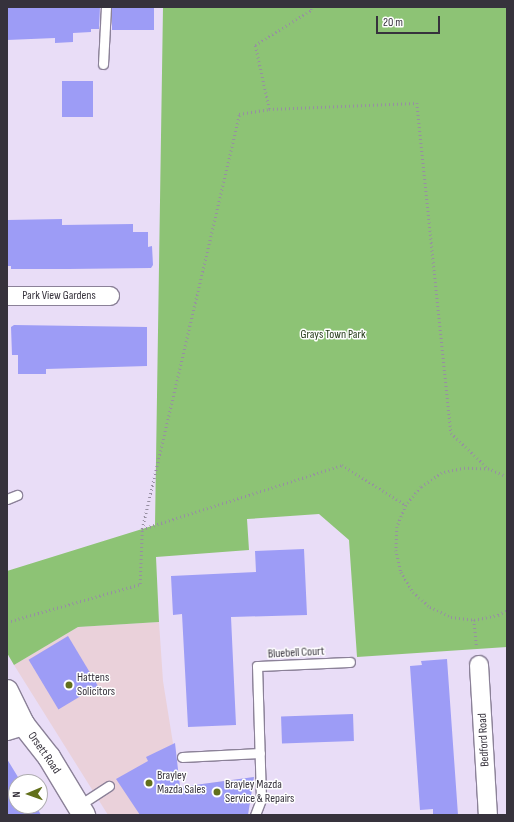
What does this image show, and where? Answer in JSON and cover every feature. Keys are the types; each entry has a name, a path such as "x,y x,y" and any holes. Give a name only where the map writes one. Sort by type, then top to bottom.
{"main road":[{"name":"Orsett Road","path":"7,691 15,726 49,757 81,810"}],"street":[{"name":"Park View Gardens","path":"7,296 110,296"},
{"name":"Bedford Road","path":"479,665 488,815"}],"lane":[{"path":"103,64 106,7"},
{"path":"7,499 17,495"},
{"name":"Bluebell Court","path":"255,815 261,798 257,666 350,662"},
{"path":"182,757 260,753"},
{"path":"81,810 109,786"}],"path":[{"path":"269,110 255,45 311,10 310,7"},
{"path":"7,622 140,584 142,529 239,114 269,110 417,103 451,433 489,469 507,477"},
{"path":"142,529 342,465 406,505"},
{"path":"489,469 465,468 442,474 421,487 406,505 397,527 396,550 401,572 413,592 437,611 451,617 474,620 498,615 507,610"},
{"path":"474,620 479,665"}],"shaded area":[{"path":"159,622 163,681 180,787 254,777 247,815 108,815 14,665 78,627"}],"green space":[{"name":"Grays Town Park","path":"163,7 507,7 507,647 357,657 349,540 319,514 247,519 249,550 156,557 159,622 78,627 14,665 7,653 7,571 155,525"}],"building":[{"path":"7,7 100,7 99,29 91,29 91,32 73,33 73,42 55,43 55,38 7,40"},
{"path":"112,7 154,7 154,30 112,30"},
{"path":"62,81 93,81 93,117 62,117"},
{"path":"62,219 62,225 133,224 133,232 148,232 148,247 152,246 153,265 151,268 68,269 11,269 11,266 7,266 7,220"},
{"path":"14,325 147,327 147,366 46,369 46,374 18,374 18,355 12,355 11,327"},
{"path":"304,549 307,615 231,617 236,725 188,727 182,614 173,615 171,576 256,572 255,551"},
{"path":"68,636 98,686 58,709 29,660"},
{"path":"447,659 458,815 433,815 433,809 420,810 410,666 422,665 421,661"},
{"path":"353,714 354,741 282,743 281,717"},
{"path":"175,743 180,787 254,777 248,815 140,815 116,779 148,761 146,757"},
{"path":"7,759 16,774 8,774 8,814 41,815 7,815"}],"place":[{"name":"Hattens Solicitors","path":"69,685"},
{"name":"Brayley Mazda Sales","path":"149,783"},
{"name":"Brayley Mazda Service & Repairs","path":"217,792"}]}
